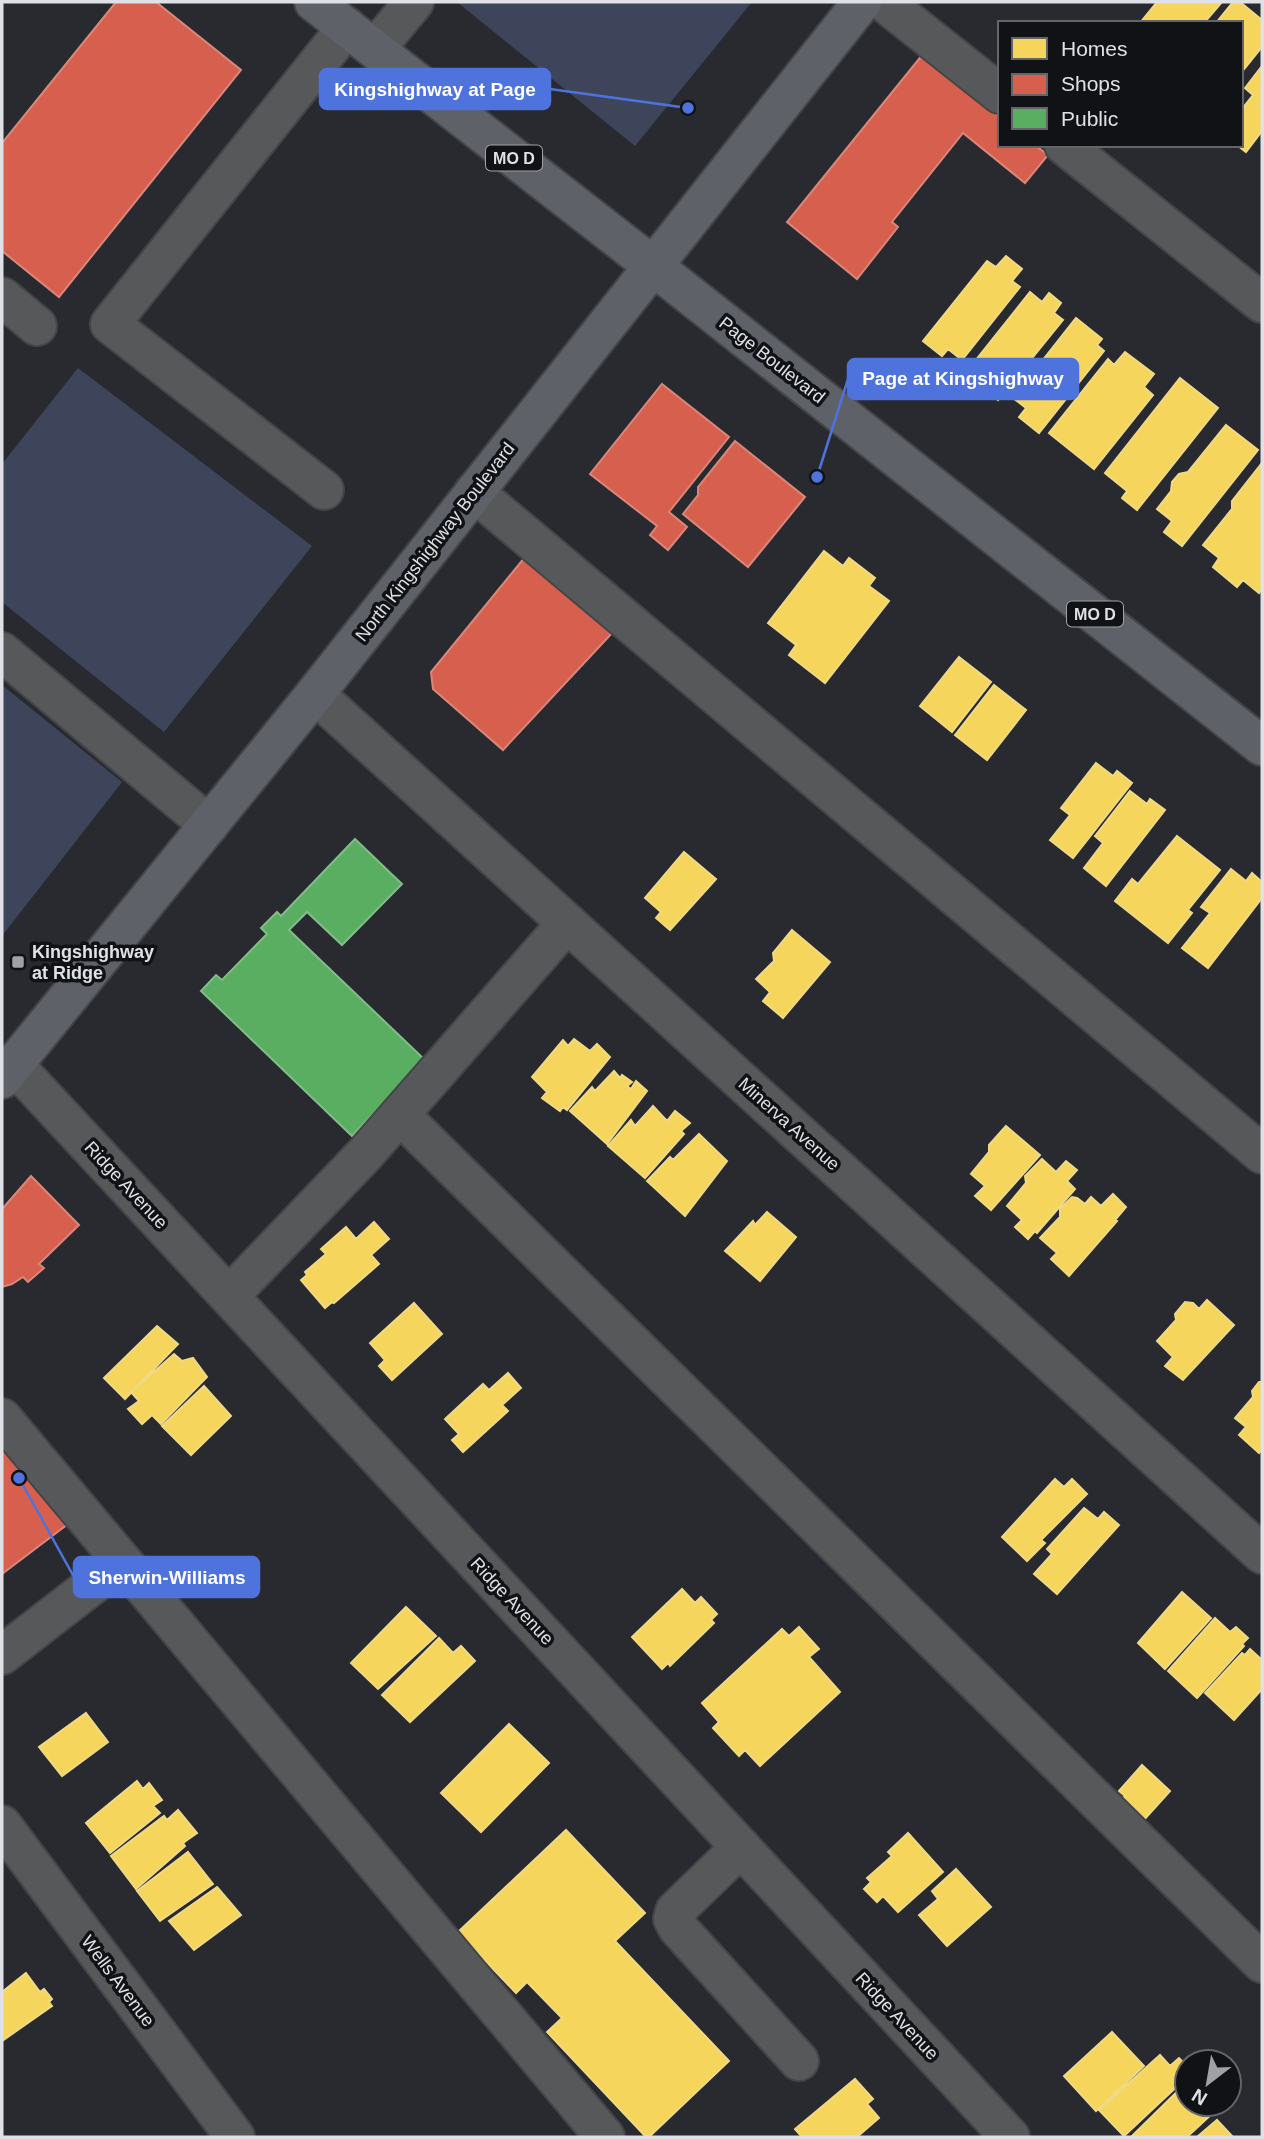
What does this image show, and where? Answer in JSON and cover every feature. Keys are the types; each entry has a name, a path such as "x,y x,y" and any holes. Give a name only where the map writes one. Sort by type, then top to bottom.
{"main road":[{"name":"Page Boulevard","path":"314,2 1262,746"},
{"name":"North Kingshighway Boulevard","path":"8,1072 315,694 862,2"}],"street":[{"path":"324,490 110,324 361,38 414,2"},
{"path":"884,2 998,92"},
{"path":"1067,147 1262,303"},
{"path":"2,297 37,326"},
{"path":"474,492 1262,1154"},
{"path":"2,652 209,825"},
{"name":"Minerva Avenue","path":"315,694 1262,1554"},
{"path":"229,1296 366,1153 567,923"},
{"name":"Ridge Avenue","path":"8,1072 229,1296 1010,2137"},
{"path":"400,1115 1262,1963"},
{"path":"2,1418 605,2137"},
{"path":"2,1655 96,1583"},
{"name":"Wells Avenue","path":"2,1825 235,2137"},
{"path":"741,1847 675,1911 673,1919 678,1928 799,2061"}],"shaded area":[{"path":"457,2 752,2 635,146"},
{"path":"78,368 312,546 164,732 2,602 2,464"},
{"path":"2,685 122,782 2,936"}],"building: Homes":[{"path":"1157,2 1222,2 1206,21 1142,21"},
{"path":"1233,2 1240,2 1262,20 1262,47 1243,71 1243,21 1218,21"},
{"path":"1262,66 1262,131 1246,152 1240,147 1243,147 1243,108 1253,95 1245,88"},
{"path":"1006,256 1022,269 1012,281 1020,287 962,360 948,349 942,356 923,341 987,261 996,267"},
{"path":"1030,292 1042,302 1049,293 1061,303 1054,313 1063,320 998,400 979,385 985,377 971,366"},
{"path":"1076,318 1102,339 1097,345 1104,351 1039,433 1019,417 1026,408 1013,398"},
{"path":"1125,352 1154,374 1144,387 1153,395 1094,469 1049,433 1108,359 1114,365"},
{"path":"1180,378 1218,408 1137,510 1122,498 1127,491 1105,473"},
{"path":"1226,425 1258,450 1182,546 1164,532 1172,521 1157,509 1171,491 1172,482 1179,474 1188,472"},
{"path":"1262,463 1262,589 1259,593 1243,580 1237,587 1213,567 1219,558 1203,545 1232,509 1232,501"},
{"path":"824,551 843,566 849,558 875,578 869,586 889,601 825,683 789,655 796,645 768,623"},
{"path":"959,657 991,682 952,732 920,706"},
{"path":"994,685 1026,710 987,760 955,735"},
{"path":"1096,763 1113,776 1117,771 1132,783 1073,858 1050,840 1070,815 1061,808"},
{"path":"1130,791 1147,804 1150,799 1165,810 1106,886 1084,868 1103,843 1095,836"},
{"path":"1177,836 1220,870 1188,910 1192,913 1168,943 1115,901 1132,879 1138,884"},
{"path":"684,852 716,879 670,930 656,918 661,912 645,898"},
{"path":"1231,869 1246,881 1252,873 1262,882 1262,898 1208,968 1182,948 1210,913 1201,907"},
{"path":"792,930 830,962 783,1018 763,1001 770,992 756,979 774,961 773,953"},
{"path":"574,1039 590,1051 597,1044 610,1057 567,1110 563,1107 560,1111 542,1098 547,1092 532,1077 563,1040 568,1046"},
{"path":"614,1071 620,1078 622,1075 632,1082 627,1086 631,1089 636,1081 647,1091 607,1144 570,1111 592,1087 595,1091"},
{"path":"653,1106 667,1121 675,1111 690,1123 681,1131 684,1134 645,1178 608,1146 631,1120 635,1126"},
{"path":"1006,1126 1040,1155 991,1210 975,1196 985,1186 971,1174 989,1152 989,1145"},
{"path":"699,1134 727,1161 685,1216 647,1181 670,1157 673,1160"},
{"path":"1042,1159 1056,1172 1066,1161 1077,1170 1067,1181 1075,1189 1037,1233 1035,1231 1028,1239 1015,1227 1022,1220 1007,1206 1026,1183 1025,1176"},
{"path":"1113,1194 1126,1207 1069,1276 1051,1259 1057,1253 1040,1238 1060,1217 1060,1209 1072,1197 1085,1204 1091,1197 1101,1206"},
{"path":"767,1212 796,1237 760,1281 725,1251 753,1221 755,1225"},
{"path":"374,1222 389,1239 371,1255 379,1264 325,1308 301,1280 307,1275 305,1272 326,1254 321,1249 346,1227 356,1239"},
{"path":"1207,1300 1234,1325 1183,1380 1165,1366 1173,1357 1157,1341 1176,1320 1175,1314 1185,1302 1193,1303 1199,1309"},
{"path":"414,1303 442,1334 392,1380 379,1366 385,1360 370,1343"},
{"path":"157,1326 178,1344 125,1399 104,1378"},
{"path":"174,1354 182,1361 193,1358 207,1377 161,1424 152,1415 142,1424 128,1409 139,1401 131,1392"},
{"path":"508,1373 521,1388 502,1405 508,1411 463,1452 452,1440 459,1434 445,1419 483,1384 489,1390"},
{"path":"1262,1382 1262,1449 1259,1453 1239,1435 1246,1427 1235,1418 1253,1397 1252,1391"},
{"path":"204,1386 231,1416 191,1455 162,1426"},
{"path":"1055,1479 1064,1487 1072,1479 1087,1494 1041,1540 1045,1543 1027,1561 1002,1537"},
{"path":"1084,1508 1098,1519 1104,1512 1119,1525 1057,1594 1034,1574 1052,1554 1047,1549"},
{"path":"682,1589 695,1603 701,1597 717,1614 711,1620 714,1623 670,1666 668,1663 662,1669 632,1637"},
{"path":"1182,1592 1211,1618 1165,1669 1138,1643"},
{"path":"406,1607 436,1636 378,1689 351,1663"},
{"path":"1215,1618 1230,1632 1236,1627 1248,1638 1242,1644 1244,1646 1197,1698 1168,1671"},
{"path":"799,1627 819,1649 809,1657 840,1692 760,1766 745,1750 739,1756 713,1728 719,1722 702,1703 782,1629 789,1636"},
{"path":"439,1638 453,1653 461,1646 475,1661 410,1722 382,1695"},
{"path":"1250,1649 1262,1660 1262,1689 1234,1720 1205,1693 1242,1653 1245,1655"},
{"path":"86,1713 108,1742 62,1776 39,1747"},
{"path":"509,1724 549,1763 481,1832 441,1793"},
{"path":"1142,1765 1170,1791 1142,1822 1119,1802 1125,1796 1119,1791"},
{"path":"137,1781 143,1789 149,1783 162,1800 153,1806 160,1813 110,1853 86,1823"},
{"path":"178,1810 197,1833 183,1843 185,1846 136,1889 111,1856 164,1816 167,1820"},
{"path":"566,1830 645,1913 615,1941 729,2061 649,2137 646,2137 547,2032 562,2018 527,1982 516,1993 458,1932"},
{"path":"908,1833 943,1872 898,1912 883,1896 877,1902 864,1889 871,1882 867,1878 892,1856 888,1852"},
{"path":"188,1852 213,1884 160,1921 137,1891"},
{"path":"956,1869 991,1907 947,1946 919,1915 938,1899 932,1891"},
{"path":"217,1887 241,1915 194,1950 169,1921"},
{"path":"26,1973 40,1992 44,1989 52,1999 49,2002 52,2006 2,2041 2,1992"},
{"path":"1112,2032 1144,2066 1096,2111 1064,2076"},
{"path":"1160,2055 1170,2066 1173,2063 1173,2090 1124,2136 1099,2110"},
{"path":"855,2079 873,2099 867,2104 879,2118 857,2137 802,2137 795,2129"},
{"path":"1173,2096 1173,2118 1208,2118 1187,2137 1131,2137"},
{"path":"1217,2120 1233,2137 1197,2137"}],"building: Shops":[{"path":"116,2 156,2 241,70 59,297 2,251 2,143"},
{"path":"923,54 998,115 998,147 1038,147 1048,155 1025,183 963,133 892,222 898,227 857,279 787,222"},
{"path":"662,384 729,437 669,512 687,527 668,550 650,535 657,526 590,474"},
{"path":"735,441 805,497 748,567 683,514 698,495 698,487"},
{"path":"525,557 613,632 503,750 433,689 431,672"},
{"path":"31,1176 79,1225 39,1264 44,1268 28,1282 23,1277 2,1287 2,1207"},
{"path":"2,1435 72,1521 2,1574"}],"building: Public":[{"path":"355,839 402,884 342,945 307,912 289,930 425,1060 352,1136 201,991 216,975 222,980 267,934 261,928 277,912 281,916"}],"place":[{"name":"Kingshighway at Page","path":"688,108"},
{"name":"Page at Kingshighway","path":"817,477"},
{"name":"Kingshighway at Ridge","path":"18,962"},
{"name":"Sherwin-Williams","path":"19,1478"}]}
